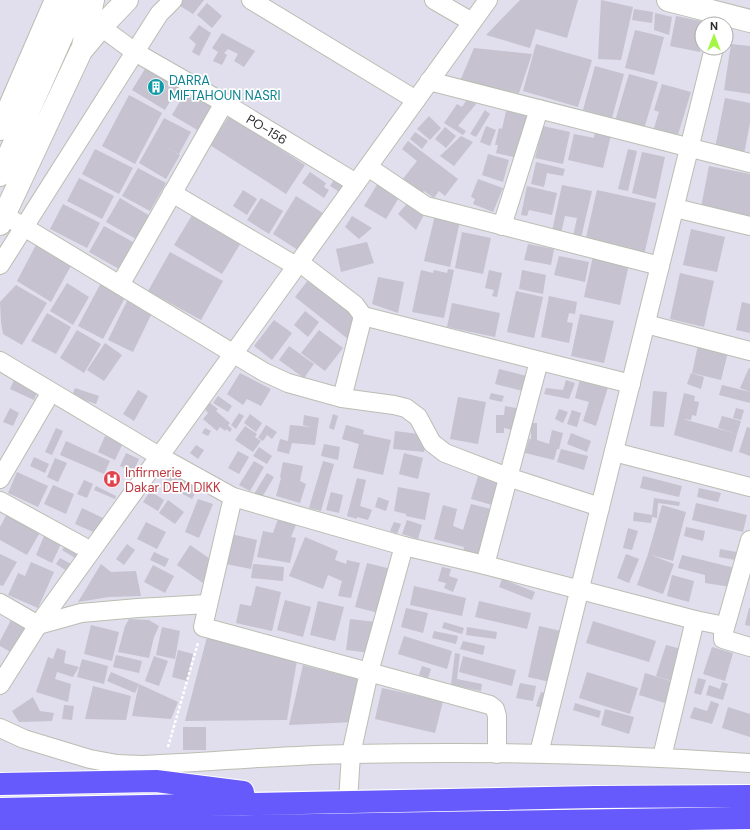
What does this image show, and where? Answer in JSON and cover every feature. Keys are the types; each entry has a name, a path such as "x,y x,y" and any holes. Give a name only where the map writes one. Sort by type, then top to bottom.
{"highway":[{"path":"0,784 156,781 320,802"},
{"path":"0,808 595,797 750,796"},
{"path":"0,830 750,818"},
{"path":"281,830 320,824"}],"main road":[{"path":"0,129 56,0"},
{"path":"0,175 78,0"},
{"path":"2,219 81,51 93,0"},
{"path":"81,51 101,27 127,0"},
{"path":"671,0 713,16"},
{"path":"734,20 750,21"}],"street":[{"path":"0,266 159,14 173,0"},
{"path":"251,0 416,100"},
{"path":"434,0 472,22"},
{"path":"0,685 38,624 488,0"},
{"name":"PO-156","path":"101,27 135,52 224,103 356,183"},
{"path":"539,753 712,56"},
{"path":"429,81 750,163"},
{"path":"120,285 224,103"},
{"path":"502,226 538,109"},
{"path":"368,167 426,206 660,266"},
{"path":"172,193 298,264 355,305 363,316 631,384"},
{"path":"675,208 750,226"},
{"path":"2,219 24,227 264,372 288,383 342,398 406,408 418,417 432,443 445,453 508,477 600,507"},
{"path":"342,398 363,316"},
{"path":"646,324 750,350"},
{"path":"0,361 159,456 233,497 404,546 484,565 695,620 725,626"},
{"path":"484,565 539,361"},
{"path":"0,479 51,392"},
{"path":"614,452 750,487"},
{"path":"233,497 203,627 490,705 495,709 498,716 497,754"},
{"path":"0,501 91,551"},
{"path":"750,540 725,626 724,639 750,647"},
{"path":"348,801 351,754 369,672 404,546"},
{"path":"0,603 38,624 81,613 208,604"},
{"path":"662,757 695,620"},
{"path":"0,728 24,739 90,759 117,764 162,764 351,754 539,753 662,757 750,763"}],"path":[{"path":"162,764 203,627"}],"building":[{"path":"182,0 204,0 193,14 177,4"},
{"path":"520,0 578,0 567,38 536,29 530,48 486,35"},
{"path":"601,0 633,7 621,60 598,59"},
{"path":"207,3 222,16 212,28 197,15"},
{"path":"634,9 653,12 652,23 632,20"},
{"path":"655,13 672,17 669,35 654,30"},
{"path":"676,16 694,20 694,51 670,46"},
{"path":"199,25 211,33 199,56 192,52 196,44 189,38"},
{"path":"635,30 664,37 654,75 625,68"},
{"path":"222,33 255,51 244,67 234,61 238,54 228,49 224,53 227,55 222,65 213,61 218,52 212,48"},
{"path":"536,44 592,60 578,107 523,91"},
{"path":"734,44 750,46 750,94 724,90 729,56 734,56"},
{"path":"474,48 532,54 519,93 460,81"},
{"name":"DARRA MIFTAHOUN NASRI","path":"148,64 180,84 165,110 132,90"},
{"path":"595,66 624,74 612,118 583,110"},
{"path":"629,74 658,82 644,129 615,121"},
{"path":"662,84 691,92 677,138 653,131 659,112 654,110"},
{"path":"189,86 216,102 199,131 172,115"},
{"path":"129,95 162,113 135,164 102,146"},
{"path":"468,98 476,104 458,126 466,131 463,135 444,123 457,104 462,107"},
{"path":"725,98 750,103 750,123 744,154 715,148"},
{"path":"507,107 534,114 517,158 496,153 498,145 495,145 499,128 502,129"},
{"path":"485,110 490,114 476,137 470,134"},
{"path":"229,116 305,165 286,194 210,145"},
{"path":"429,116 441,128 430,140 417,129"},
{"path":"164,118 191,132 179,154 166,147 180,155 166,179 139,163"},
{"path":"486,126 496,130 490,146 480,142"},
{"path":"543,126 570,132 563,164 535,158"},
{"path":"445,127 456,136 446,148 435,139"},
{"path":"595,131 611,135 603,168 568,160 574,134 594,138"},
{"path":"415,132 428,141 422,149 410,139"},
{"path":"461,136 473,142 454,166 440,156"},
{"path":"408,141 458,179 445,196 439,191 434,198 424,191 421,194 402,180 417,161 402,149"},
{"path":"95,149 133,168 119,194 82,174"},
{"path":"628,149 637,151 628,191 618,189"},
{"path":"642,152 665,157 656,199 632,193"},
{"path":"488,154 509,160 503,182 482,175"},
{"path":"536,162 565,169 563,176 547,173 544,187 531,184"},
{"path":"709,166 750,174 750,217 701,207"},
{"path":"138,168 166,183 150,211 122,196"},
{"path":"310,172 326,183 324,187 329,190 324,198 302,183"},
{"path":"337,175 348,182 341,193 330,186"},
{"path":"79,178 114,196 102,219 67,201"},
{"path":"381,178 403,191 386,219 364,206"},
{"path":"478,179 503,188 493,212 473,204 475,199 471,197"},
{"path":"562,185 592,191 581,238 573,236 577,218 565,216 561,233 552,231"},
{"path":"527,186 557,193 552,215 529,210 527,216 521,215"},
{"path":"243,190 257,199 247,215 233,206"},
{"path":"597,190 656,203 644,255 585,242"},
{"path":"296,196 326,215 301,252 273,234"},
{"path":"120,198 150,216 136,239 106,222"},
{"path":"261,198 283,211 269,234 247,220"},
{"path":"411,199 426,211 416,230 398,214"},
{"path":"63,204 100,223 87,248 50,229"},
{"path":"194,212 242,241 222,274 174,245"},
{"path":"435,215 460,221 450,267 424,261"},
{"path":"352,216 372,228 359,239 345,227"},
{"path":"104,226 133,242 119,269 89,252"},
{"path":"691,229 725,237 717,272 683,265"},
{"path":"462,232 491,238 483,274 455,268"},
{"path":"367,242 374,263 341,272 336,249"},
{"path":"37,243 72,264 51,302 17,281"},
{"path":"528,244 554,249 551,265 524,260"},
{"path":"170,252 223,281 201,320 148,291"},
{"path":"559,256 589,262 585,282 554,275"},
{"path":"593,256 629,264 620,305 584,297"},
{"path":"448,269 454,270 444,318 412,312 421,270 433,273 434,270 447,273"},
{"path":"489,270 502,273 497,297 492,296 494,290 485,288"},
{"path":"522,270 546,275 543,294 519,289"},
{"path":"680,273 714,281 704,327 670,319"},
{"path":"312,275 359,313 348,339 295,297"},
{"path":"378,277 404,282 398,313 372,304"},
{"path":"102,281 127,294 103,339 78,326"},
{"path":"67,283 89,297 73,325 50,311"},
{"path":"16,285 47,303 22,345 3,334 1,322 0,302"},
{"path":"516,291 543,297 534,338 507,332"},
{"path":"549,296 577,302 575,314 569,313 567,322 573,323 569,343 541,337"},
{"path":"128,299 153,311 133,352 108,340"},
{"path":"742,302 750,304 750,333 736,330"},
{"path":"452,303 500,313 495,337 447,327"},
{"path":"305,311 319,322 308,337 294,325"},
{"path":"47,313 71,327 56,354 31,341"},
{"path":"580,314 614,321 604,363 571,356"},
{"path":"274,320 292,333 272,360 254,346"},
{"path":"77,330 101,344 84,373 60,358"},
{"path":"319,330 343,348 325,371 301,353"},
{"path":"105,343 122,355 104,381 87,370"},
{"path":"698,345 728,352 721,380 692,373"},
{"path":"289,346 314,364 304,378 279,360"},
{"path":"749,368 750,369 750,392 740,388"},
{"path":"499,369 527,376 523,391 495,384"},
{"path":"240,373 271,389 261,406 247,399 243,405 227,394"},
{"path":"691,373 704,377 701,389 687,384"},
{"path":"580,379 608,387 596,426 583,421 589,402 575,398"},
{"path":"14,380 38,390 34,400 10,389"},
{"path":"566,380 575,383 569,399 544,394 546,388 563,390"},
{"path":"722,385 750,392 750,403 719,395"},
{"path":"75,388 99,396 96,404 72,396"},
{"path":"138,390 148,396 134,421 123,414"},
{"path":"653,391 667,392 664,427 650,426"},
{"path":"491,393 504,396 502,402 489,399"},
{"path":"684,393 695,396 694,401 699,402 696,416 692,415 691,420 683,419 737,434 732,452 674,435"},
{"path":"218,396 232,406 228,412 213,403"},
{"path":"458,397 486,402 478,444 450,439"},
{"path":"210,403 218,409 216,411 230,423 228,425 232,429 230,432 226,429 225,431 220,427 217,431 203,419 208,413 205,409"},
{"path":"505,406 521,409 517,431 504,428 504,433 496,433 496,415 504,415"},
{"path":"10,408 19,413 13,426 3,422"},
{"path":"736,408 744,410 741,420 733,418"},
{"path":"559,409 568,412 563,423 555,419"},
{"path":"572,410 581,413 577,427 567,424"},
{"path":"239,413 244,416 236,429 231,425"},
{"path":"250,414 262,423 256,432 244,423"},
{"path":"333,414 338,416 334,430 329,428"},
{"path":"304,415 319,418 315,445 292,443 289,454 277,451 280,439 288,441 290,425 311,427 303,425"},
{"path":"722,416 741,421 737,434 718,428"},
{"path":"531,423 537,423 537,440 549,444 552,430 563,433 559,449 557,449 554,460 525,453 529,439 531,439"},
{"path":"266,425 277,432 272,439 267,435 263,441 258,438"},
{"path":"346,425 364,430 363,434 391,440 383,475 353,468 359,444 342,439"},
{"path":"245,426 257,434 255,437 261,441 253,452 235,440"},
{"path":"747,427 750,428 750,456 739,452"},
{"path":"56,428 63,431 52,455 45,452"},
{"path":"205,428 211,431 208,436 202,433"},
{"path":"395,431 426,435 424,452 393,449"},
{"path":"571,433 591,441 587,452 567,444"},
{"path":"105,436 123,443 115,460 98,452"},
{"path":"66,441 110,461 104,474 60,455"},
{"path":"324,444 340,447 338,460 321,456"},
{"path":"196,445 204,450 198,459 190,453"},
{"path":"259,447 272,456 267,464 253,456"},
{"path":"561,449 588,456 584,470 557,462"},
{"path":"238,451 249,457 239,474 228,468"},
{"path":"126,453 139,459 133,472 120,466"},
{"path":"404,453 423,458 418,479 399,474"},
{"path":"34,457 49,464 45,473 30,466"},
{"path":"55,458 67,463 58,482 47,477"},
{"path":"254,461 264,467 250,491 239,485"},
{"path":"323,461 334,464 321,511 309,508"},
{"path":"283,462 303,466 300,481 306,484 300,503 276,496 281,478"},
{"path":"171,469 200,484 192,499 164,484"},
{"path":"480,470 501,476 492,505 471,499"},
{"path":"17,472 48,486 38,507 8,493"},
{"path":"267,473 274,477 261,499 254,494"},
{"path":"643,476 682,486 679,497 640,488"},
{"path":"357,478 366,480 360,506 372,510 368,520 347,516"},
{"path":"84,480 93,484 87,498 77,494"},
{"path":"53,485 74,494 66,514 44,504"},
{"path":"96,486 116,496 115,499 94,490"},
{"path":"398,487 430,493 425,520 406,516 406,514 394,511"},
{"path":"699,488 721,493 718,502 697,497"},
{"path":"150,491 164,500 158,511 143,502"},
{"path":"331,492 343,495 339,513 326,510"},
{"path":"378,497 389,501 386,511 375,507"},
{"path":"654,498 680,502 679,506 658,503 657,518 652,517 651,523 633,521 634,512 652,515"},
{"path":"198,499 213,504 199,538 185,532"},
{"path":"168,500 184,512 175,524 159,513"},
{"path":"696,503 747,515 743,532 692,520"},
{"path":"471,504 495,510 481,558 463,552 464,547 434,539 443,505 457,509 453,526 463,530"},
{"path":"662,505 686,512 673,561 651,555 674,564 663,594 637,585 648,554"},
{"path":"82,508 105,519 98,534 75,524"},
{"path":"9,510 42,529 27,555 0,540 0,527"},
{"path":"278,519 296,525 291,537 296,538 290,563 257,557 263,531 273,533"},
{"path":"407,520 422,525 418,539 402,534"},
{"path":"146,522 166,532 157,549 137,539"},
{"path":"394,522 401,524 397,534 390,531"},
{"path":"686,527 705,531 703,541 684,536"},
{"path":"628,528 638,531 632,550 623,548"},
{"path":"231,534 257,540 251,569 226,564"},
{"path":"44,536 61,544 52,563 36,555"},
{"path":"305,537 338,551 335,560 346,564 347,560 360,563 351,598 338,596 342,581 328,575 323,589 289,576"},
{"path":"127,544 135,550 124,565 116,559"},
{"path":"190,545 216,563 203,583 177,565"},
{"path":"65,546 78,553 75,558 62,550"},
{"path":"720,549 742,553 741,561 719,557"},
{"path":"154,552 169,559 165,567 150,560"},
{"path":"0,554 17,562 3,586 0,585"},
{"path":"626,554 639,559 629,583 617,578"},
{"path":"682,555 735,568 731,587 705,583 705,575 678,568"},
{"path":"60,558 71,564 67,571 56,564"},
{"path":"31,562 54,572 38,608 8,595 18,573 25,576"},
{"path":"367,563 391,569 379,613 355,607"},
{"path":"101,564 111,572 136,571 141,596 109,597 78,602"},
{"path":"253,564 284,567 283,581 251,578"},
{"path":"153,565 174,576 165,593 144,582"},
{"path":"442,567 451,569 449,576 458,579 453,592 444,588 446,583 438,581"},
{"path":"672,575 694,581 689,602 667,596"},
{"path":"502,579 535,592 532,600 499,587"},
{"path":"256,586 281,592 272,631 236,623 240,604 251,606"},
{"path":"414,586 466,598 462,616 410,605"},
{"path":"285,600 311,607 303,637 277,630"},
{"path":"318,601 344,607 335,641 310,635"},
{"path":"479,601 531,613 527,629 475,617"},
{"path":"406,608 428,613 423,633 401,627"},
{"path":"750,608 750,626 745,625"},
{"path":"129,619 149,620 159,626 154,637 149,658 118,652 125,626"},
{"path":"350,619 376,622 372,653 346,650"},
{"path":"11,620 30,630 16,655 0,646 0,641"},
{"path":"593,621 656,641 649,662 586,643"},
{"path":"444,622 464,628 462,634 442,628"},
{"path":"91,625 119,632 112,661 84,654"},
{"path":"539,626 561,631 550,682 528,677"},
{"path":"162,627 180,631 175,659 156,655"},
{"path":"467,627 497,632 496,639 466,635"},
{"path":"434,631 458,636 456,644 432,638"},
{"path":"404,636 452,651 447,669 398,654"},
{"path":"207,637 297,660 287,720 185,721"},
{"path":"463,641 485,646 483,655 460,649"},
{"path":"666,645 685,650 675,682 656,676"},
{"path":"712,647 733,653 725,681 703,674"},
{"path":"57,648 66,651 64,663 79,667 73,677 57,672 55,679 71,684 68,702 36,692 48,657 53,659"},
{"path":"178,650 193,654 187,681 172,677"},
{"path":"455,653 460,654 457,679 482,684 481,691 451,685"},
{"path":"116,655 142,661 139,673 113,667"},
{"path":"154,656 168,661 159,686 145,681"},
{"path":"463,656 516,670 512,686 459,672"},
{"path":"82,659 108,666 104,684 77,677"},
{"path":"303,665 362,680 354,722 289,725"},
{"path":"422,666 431,669 428,678 419,675"},
{"path":"111,672 139,684 135,693 107,681"},
{"path":"587,672 638,688 630,714 579,698"},
{"path":"645,673 674,682 668,704 639,695"},
{"path":"698,678 706,680 701,695 694,693"},
{"path":"722,682 728,684 723,700 706,695 709,685 720,689"},
{"path":"520,683 536,686 533,701 516,698"},
{"path":"139,684 178,702 171,719 132,716"},
{"path":"93,686 131,696 126,720 85,719"},
{"path":"382,688 443,701 435,733 375,719"},
{"path":"541,692 550,694 545,709 536,706"},
{"path":"33,697 40,711 54,713 52,721 19,722 12,711"},
{"path":"711,701 719,704 712,724 690,718 694,707 707,711"},
{"path":"575,703 601,711 599,718 573,710"},
{"path":"64,705 74,706 72,720 62,719"},
{"path":"728,707 750,714 750,737 722,728"},
{"path":"605,709 634,717 629,734 601,725"},
{"path":"183,727 206,727 206,750 183,750"}],"place":[{"name":"DARRA MIFTAHOUN NASRI","path":"156,87"},
{"name":"Infirmerie Dakar DEM DIKK","path":"112,479"}]}
